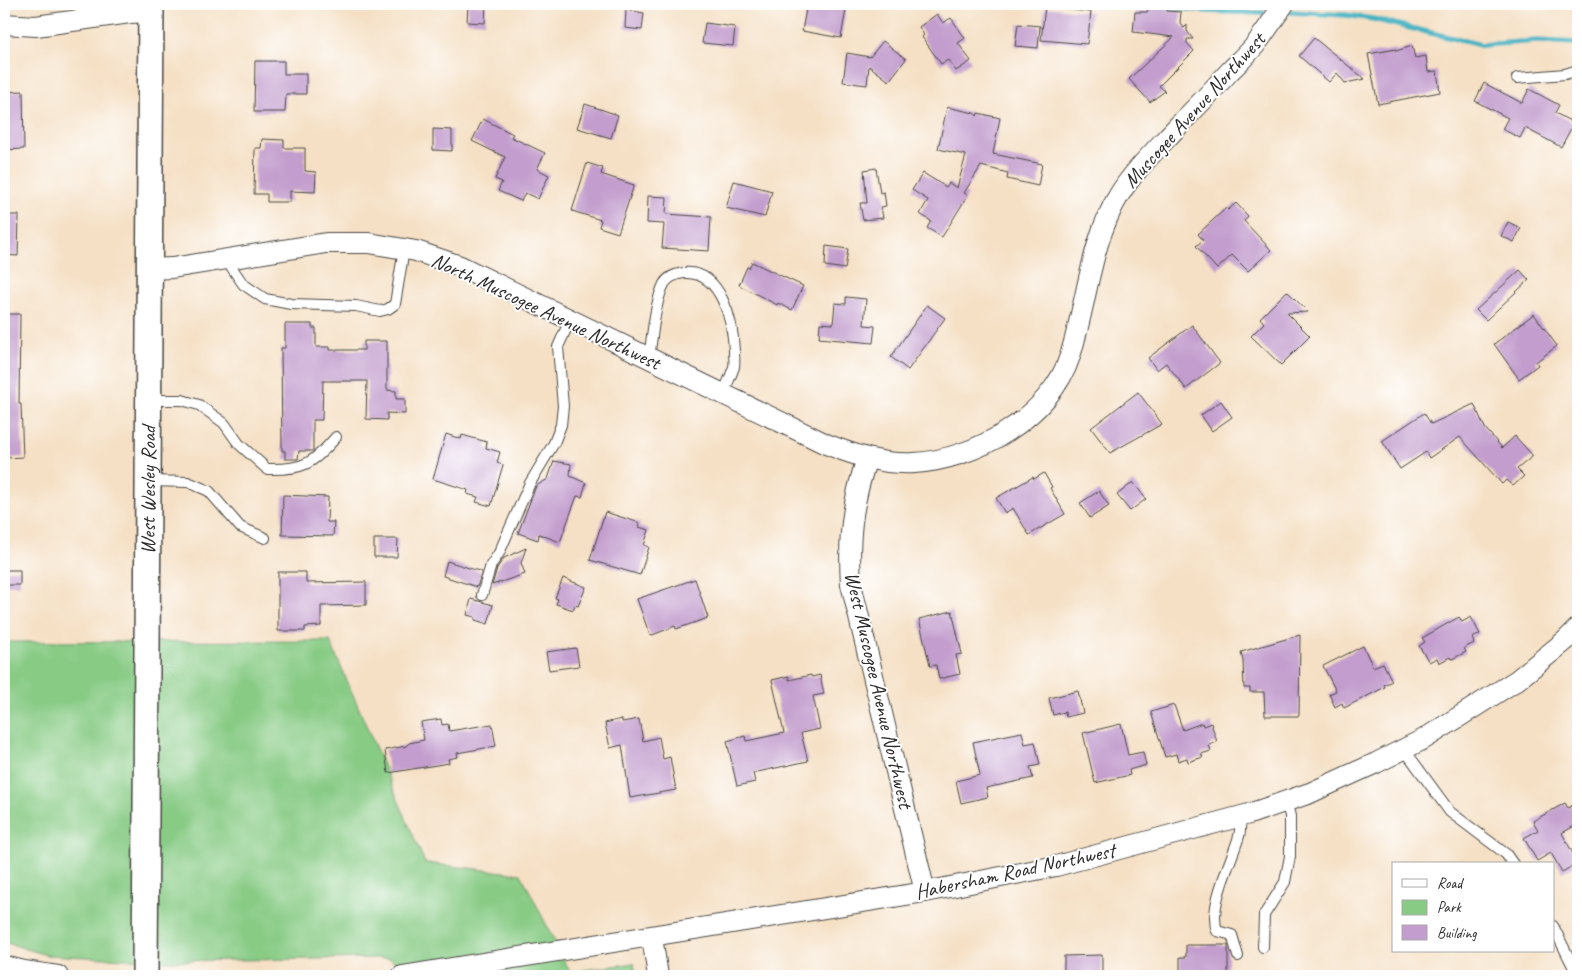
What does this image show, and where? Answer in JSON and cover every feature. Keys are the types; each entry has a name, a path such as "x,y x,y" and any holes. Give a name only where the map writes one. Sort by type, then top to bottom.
{"street":[{"name":"Muscogee Avenue Northwest","path":"867,458 889,462 912,463 935,461 957,456 1011,430 1042,404 1059,380 1070,358 1101,236 1109,214 1120,193 1139,168 1256,45 1284,4"},
{"path":"4,24 36,26 130,13 150,8"},
{"name":"West Wesley Road","path":"145,976 150,8"},
{"name":"North Muscogee Avenue Northwest","path":"149,269 172,268 326,243 369,243 416,251 460,266 826,444 867,458"},
{"name":"West Muscogee Avenue Northwest","path":"867,458 857,487 851,520 849,550 851,584 925,892"},
{"name":"Habersham Road Northwest","path":"402,976 925,892 1056,866 1240,816 1310,793 1424,739 1517,680 1578,628"},
{"path":"652,937 658,976"},
{"path":"4,966 24,972 58,976"}],"lane":[{"path":"1518,78 1566,74 1578,70"},
{"path":"226,259 243,284 266,299 291,304 356,306 380,311 388,309 395,304 404,249"},
{"path":"649,359 658,303 665,282 674,274 695,273 708,281 718,291 729,317 734,341 734,365 723,395"},
{"path":"482,594 490,565 500,554 530,483 554,443 561,425 563,406 558,347 570,320"},
{"path":"148,400 182,400 199,405 224,423 239,444 267,469 302,466 319,457 336,438"},
{"path":"148,481 188,482 209,491 240,526 264,538"},
{"path":"1404,749 1450,812 1506,854 1512,862"},
{"path":"1263,947 1264,915 1285,882 1290,856 1290,816 1286,801"},
{"path":"1238,956 1232,935 1217,931 1214,922 1224,875 1240,834 1240,816"},
{"path":"1554,928 1574,966 1578,966"}],"green space":[{"path":"330,641 425,863 521,874 570,972 634,963 636,976 408,976 390,958 165,961 46,955 4,942 4,642"}],"building":[{"path":"468,4 486,5 485,23 467,22"},
{"path":"807,4 847,4 841,38 802,31"},
{"path":"1045,7 1091,12 1087,44 1041,40"},
{"path":"1149,7 1167,8 1167,11 1181,12 1180,23 1184,28 1187,25 1187,31 1193,39 1187,39 1187,43 1194,51 1159,86 1165,91 1150,102 1129,79 1174,37 1133,32 1135,12 1147,12"},
{"path":"626,10 644,13 642,30 625,28"},
{"path":"937,14 943,23 951,18 965,38 958,43 971,61 956,71 948,60 941,64 922,37 924,35 919,27"},
{"path":"705,23 735,27 733,46 702,43"},
{"path":"1018,24 1040,26 1038,48 1015,46"},
{"path":"1314,38 1365,79 1345,83 1337,73 1329,82 1299,56"},
{"path":"883,41 906,59 889,81 869,66 867,85 843,82 847,53 870,57"},
{"path":"1412,46 1415,58 1426,56 1428,72 1437,71 1440,92 1378,104 1368,54 1396,49 1396,51"},
{"path":"255,61 284,61 284,74 306,74 306,94 286,94 285,112 254,112"},
{"path":"1484,83 1522,103 1529,89 1559,105 1555,113 1574,123 1561,147 1525,128 1520,138 1502,129 1508,118 1475,101"},
{"path":"23,91 24,149 4,150 4,92"},
{"path":"585,104 618,115 611,138 577,128"},
{"path":"947,107 974,113 977,116 978,113 1000,118 993,154 1042,164 1038,186 1007,179 1008,173 981,166 964,193 968,195 942,237 927,228 931,221 920,214 928,200 912,190 923,173 946,187 949,183 957,188 966,155 938,149"},
{"path":"483,119 513,134 511,137 545,153 537,169 549,175 538,199 525,193 521,201 498,191 502,182 495,179 505,157 472,141"},
{"path":"433,129 452,130 452,151 433,150"},
{"path":"262,139 284,140 284,148 305,148 305,171 316,172 315,192 290,191 290,202 267,202 267,194 254,194 255,148 261,148"},
{"path":"587,163 603,168 601,174 634,185 618,233 599,227 601,220 572,211"},
{"path":"876,168 880,193 884,192 886,206 881,207 883,218 863,220 860,203 867,203 864,170"},
{"path":"734,181 772,191 765,217 726,208"},
{"path":"648,196 667,197 666,214 711,217 709,251 662,248 664,224 647,223"},
{"path":"1236,203 1248,216 1244,221 1271,250 1248,271 1232,255 1217,269 1196,246 1203,240 1198,234 1226,208 1228,210"},
{"path":"4,215 19,215 18,256 4,255"},
{"path":"1508,222 1521,228 1514,242 1501,236"},
{"path":"826,246 848,249 845,269 825,266"},
{"path":"752,262 803,286 792,310 778,303 777,305 739,285 747,267 749,268"},
{"path":"1520,270 1529,280 1486,320 1476,310"},
{"path":"1287,291 1308,312 1287,313 1310,336 1281,365 1251,336 1264,323 1260,318"},
{"path":"846,297 866,299 864,325 875,326 873,343 819,338 820,323 833,324 835,303 846,304"},
{"path":"927,305 945,318 908,370 891,357"},
{"path":"4,314 20,314 19,404 21,404 23,457 7,458 7,450 4,450 4,413 6,413"},
{"path":"1534,314 1557,346 1536,362 1538,365 1519,379 1494,344"},
{"path":"285,324 312,324 312,328 316,328 316,347 330,347 330,350 364,350 364,341 387,341 387,390 396,391 396,399 405,399 405,414 387,413 387,420 366,419 367,381 323,381 322,420 313,420 313,451 299,451 298,459 285,459 285,451 282,451 281,348 285,348"},
{"path":"1192,325 1220,363 1186,389 1166,363 1157,370 1148,358"},
{"path":"1138,392 1162,424 1110,453 1091,428"},
{"path":"1221,401 1232,417 1212,431 1201,415"},
{"path":"1474,404 1485,428 1502,448 1515,436 1533,456 1517,469 1524,476 1513,486 1506,480 1502,484 1460,437 1429,458 1426,452 1400,469 1382,441 1424,413 1431,424"},
{"path":"446,434 461,439 462,435 487,442 486,448 500,452 497,463 503,465 491,506 476,502 478,497 467,494 468,490 433,479"},
{"path":"554,461 571,464 570,476 586,483 582,497 577,496 560,542 539,534 538,540 518,533 536,486 548,479"},
{"path":"1044,473 1065,514 1029,535 1013,508 1005,513 996,498 1033,477 1034,479"},
{"path":"1133,482 1146,499 1130,511 1117,495"},
{"path":"1099,491 1109,506 1090,518 1080,503"},
{"path":"283,495 328,497 327,522 334,522 333,536 282,535"},
{"path":"605,512 640,523 639,527 649,530 644,545 649,547 640,575 590,560"},
{"path":"374,539 398,539 397,557 374,557"},
{"path":"526,548 521,563 525,574 492,585 497,568 504,558"},
{"path":"447,561 482,572 477,587 443,576"},
{"path":"4,570 20,570 20,585 4,585"},
{"path":"278,572 306,572 306,583 366,582 366,605 321,606 321,626 305,627 305,631 278,631"},
{"path":"563,578 586,587 578,606 575,605 573,610 556,604 558,599 555,598"},
{"path":"695,579 708,618 676,629 675,626 650,636 637,599"},
{"path":"471,599 493,605 488,624 467,615"},
{"path":"952,611 962,654 956,655 960,674 939,679 936,665 930,666 919,619"},
{"path":"1459,617 1462,622 1471,617 1480,634 1472,638 1474,643 1464,648 1466,652 1452,659 1450,657 1439,663 1437,658 1429,662 1419,646 1425,642 1422,638"},
{"path":"1300,635 1299,716 1265,716 1264,692 1250,692 1250,688 1244,688 1241,652"},
{"path":"1363,646 1373,667 1383,663 1392,681 1384,685 1385,687 1344,708 1342,703 1335,707 1329,694 1336,691 1323,666"},
{"path":"576,648 579,666 549,670 546,652"},
{"path":"811,675 812,677 820,675 824,694 813,696 820,729 801,733 808,761 753,773 755,782 737,786 727,741 745,736 746,741 784,733 772,680 789,676 789,680"},
{"path":"1078,691 1083,713 1066,717 1065,712 1053,715 1049,698"},
{"path":"1174,705 1183,730 1202,723 1203,726 1211,723 1217,742 1209,745 1211,751 1201,754 1203,757 1188,762 1187,758 1178,761 1176,754 1165,757 1151,712"},
{"path":"441,719 442,725 448,724 449,731 492,724 496,746 457,753 458,757 448,759 449,763 388,773 385,750 424,740 421,722"},
{"path":"622,719 622,722 639,719 643,741 659,737 663,759 670,757 676,790 630,798 622,745 610,748 605,723"},
{"path":"1121,724 1128,755 1143,752 1146,765 1129,770 1130,775 1095,783 1083,733"},
{"path":"1022,732 1025,744 1035,742 1040,765 1030,767 1033,778 986,788 988,797 961,803 956,781 980,775 973,742"},
{"path":"1578,802 1578,824 1562,833 1578,863 1562,872 1551,853 1537,861 1524,838 1538,830 1533,821 1565,803 1568,808"},
{"path":"1186,945 1228,945 1228,976 1180,976 1180,957 1186,957"},
{"path":"1102,955 1102,976 1064,976 1064,956"}],"waterway":[{"path":"1143,4 1207,11 1263,13"},
{"path":"1291,12 1346,15 1373,19 1481,45 1536,41 1578,43"}]}
